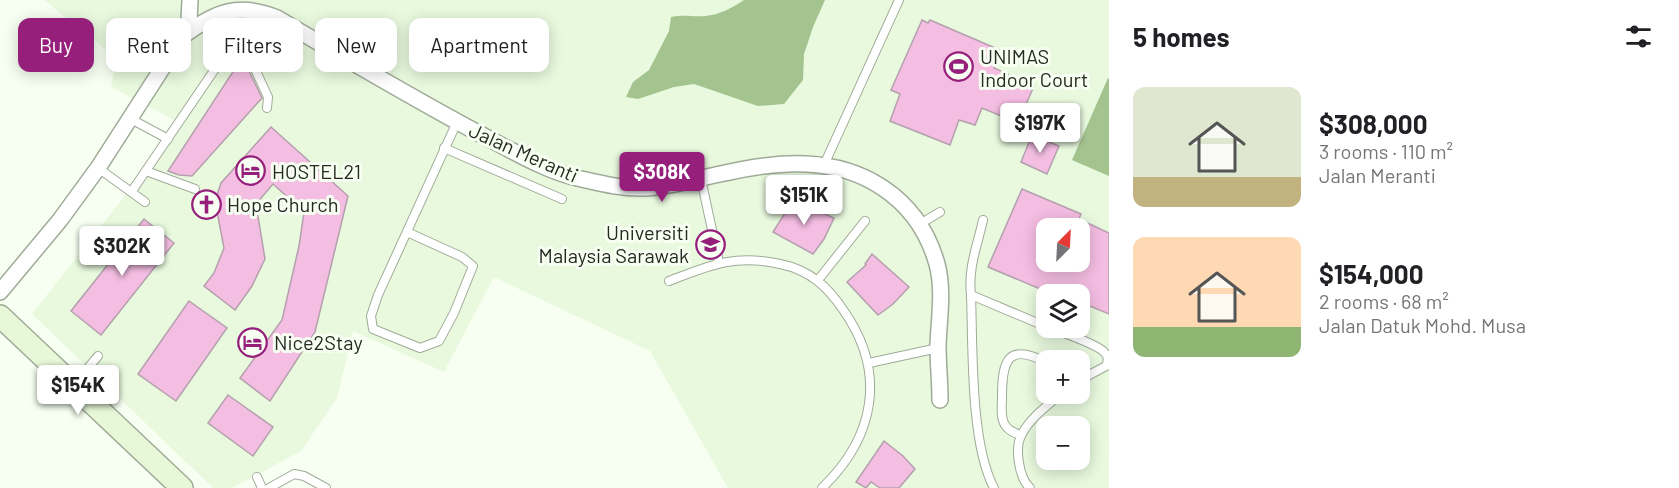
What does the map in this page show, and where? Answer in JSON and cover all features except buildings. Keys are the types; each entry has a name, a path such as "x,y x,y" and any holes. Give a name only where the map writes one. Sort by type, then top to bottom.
{"street":[{"path":"191,0 202,9 223,13 255,11 277,18"},
{"path":"189,18 191,0"},
{"path":"191,29 199,22 238,8 246,0"},
{"path":"262,0 277,18"},
{"name":"Jalan Meranti","path":"303,34 406,95 510,149 573,177 605,184 643,188 774,165 812,163 825,165 875,182 901,202 920,224 937,265 941,294 938,348 940,400"},
{"path":"0,292 60,220 98,168 160,72"},
{"path":"0,316 182,488"}],"lane":[{"path":"825,165 899,0"},
{"path":"132,191 232,44 240,45 249,56 268,97 267,108"},
{"path":"133,114 168,139"},
{"path":"407,232 462,257 473,266 454,313 439,341 420,348 373,328 371,316 407,232 444,148 458,122"},
{"path":"444,148 562,199"},
{"path":"98,168 145,202"},
{"path":"146,171 195,189"},
{"path":"701,179 719,262"},
{"path":"920,224 940,212"},
{"path":"984,220 969,278 975,397 982,453 994,488"},
{"path":"818,280 865,221"},
{"path":"669,281 719,262 751,260 781,264 802,271 818,280 830,291 854,325 864,347 869,363 868,403 860,434 846,463 822,488"},
{"path":"971,295 1036,322"},
{"path":"1074,338 1096,347 1107,355 1106,366 1090,375"},
{"path":"869,363 938,348"},
{"path":"1021,435 1011,431 1003,421 1002,375 1006,362 1016,354 1026,354 1036,358"},
{"path":"74,385 98,356"},
{"path":"1030,488 1020,474 1021,435 1050,404"},
{"path":"268,488 294,474 304,476 326,488"},
{"path":"257,477 262,488"}],"shaded area":[{"name":"Universiti Malaysia Sarawak","path":"44,0 1109,0 1109,488 728,488 650,351 494,277 444,372 353,331 337,398 301,451 232,488 213,488 32,314 124,197 174,120 111,87 114,72 191,72 191,18 106,18 106,50 94,40 94,18 66,18"},
{"path":"744,0 825,0 804,54 803,80 784,104 758,106 694,84 674,87 638,99 626,97 633,82 649,70 669,31 671,17 715,14"},
{"path":"1109,79 1109,176 1072,160"}],"place":[{"name":"UNIMAS Indoor Court","path":"959,67"},
{"name":"HOSTEL21","path":"251,171"},
{"name":"Hope Church","path":"206,204"},
{"name":"Universiti Malaysia Sarawak","path":"710,244"},
{"name":"Nice2Stay","path":"253,342"}]}
